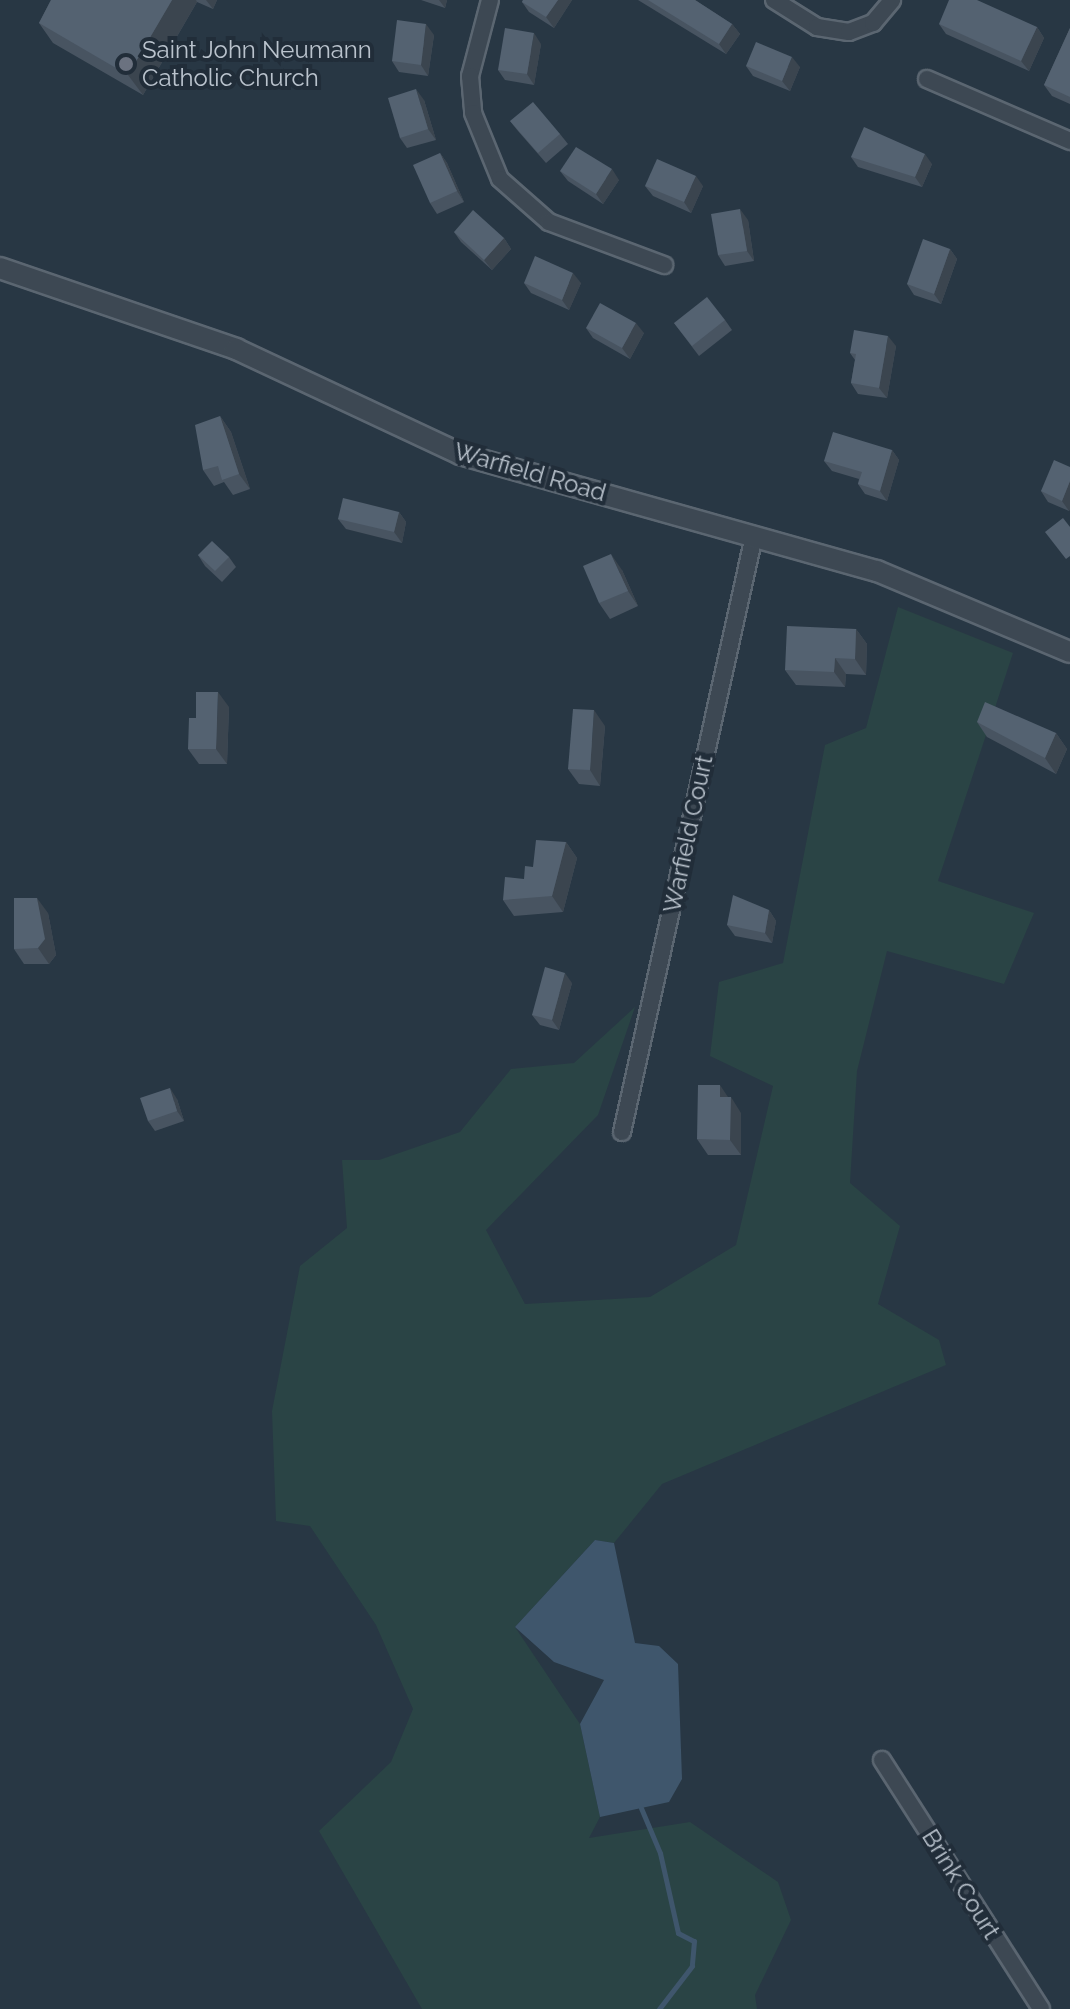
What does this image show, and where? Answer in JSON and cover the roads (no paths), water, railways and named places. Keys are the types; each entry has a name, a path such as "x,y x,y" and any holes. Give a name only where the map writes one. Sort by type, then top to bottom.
{"street":[{"path":"490,0 470,76 477,126 500,179 549,222 664,265"},
{"path":"774,0 817,27 849,32 873,23 892,0"},
{"path":"927,79 1070,141"},
{"name":"Warfield Road","path":"0,268 185,328 460,454 877,571 1070,652"},
{"name":"Warfield Court","path":"622,1132 754,536"},
{"name":"Brink Court","path":"882,1760 1041,2009"}],"water":[{"path":"595,1540 614,1543 635,1643 659,1646 678,1664 682,1779 669,1802 600,1817 580,1724 604,1680 554,1662 515,1627"}],"waterway":[{"path":"641,1808 660,1853 678,1933 694,1941 692,1966 659,2009"}],"place":[{"name":"Saint John Neumann Catholic Church","path":"126,64"}]}
